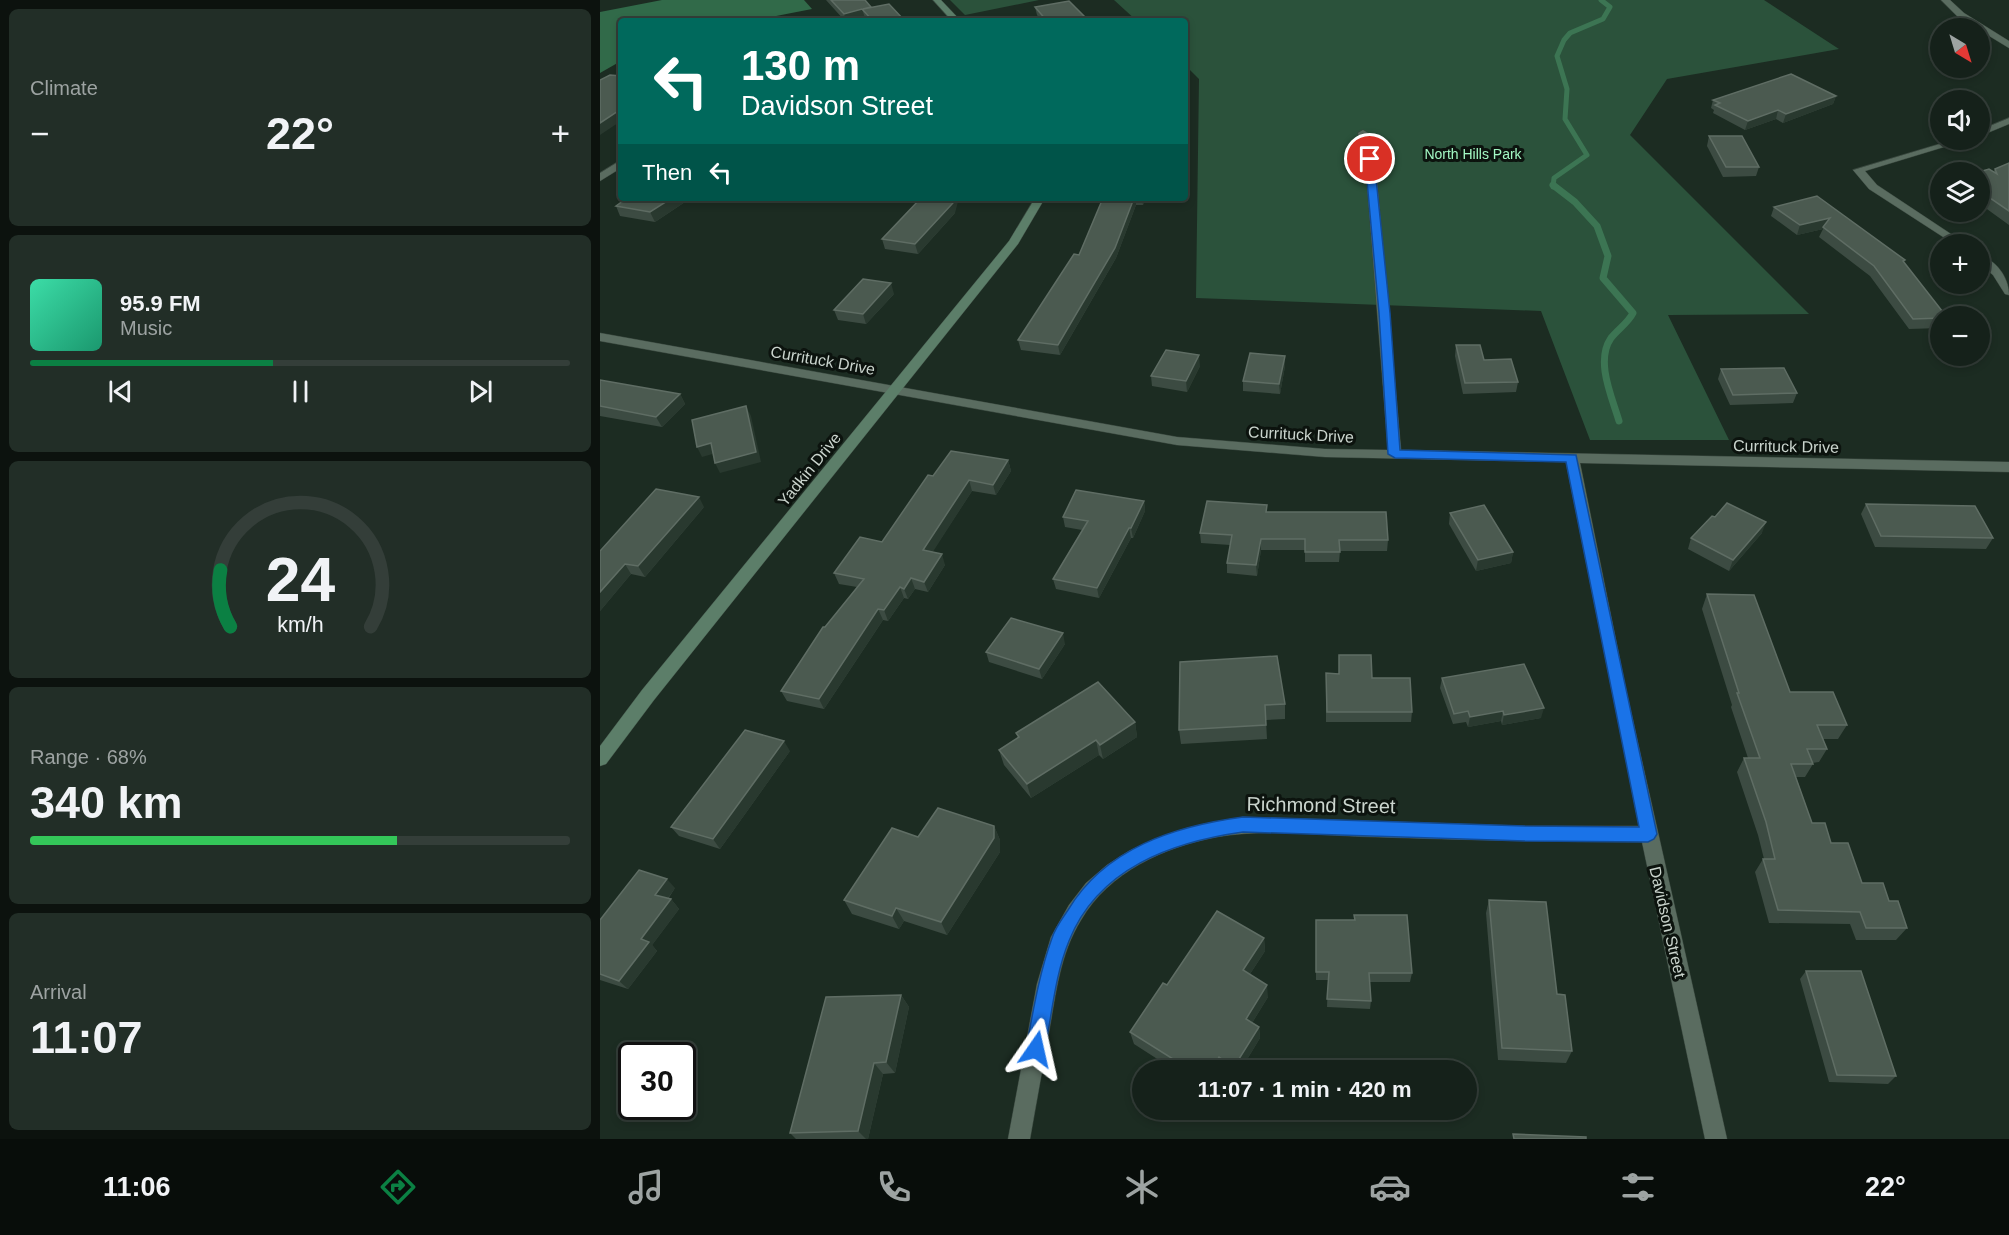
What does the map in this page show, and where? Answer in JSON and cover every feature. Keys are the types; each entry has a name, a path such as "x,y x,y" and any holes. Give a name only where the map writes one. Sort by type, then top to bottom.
{"street":[{"path":"937,0 954,18"},
{"path":"1945,0 1961,15 2009,45"},
{"path":"1990,129 2009,121"},
{"path":"1363,133 1370,159 1395,454"},
{"path":"1930,149 1858,170 1873,187 1946,234"},
{"path":"600,178 618,165"},
{"name":"Yadkin Drive","path":"600,759 648,695 1014,242 1038,201"},
{"path":"1990,267 1997,273 2009,292"},
{"name":"Currituck Drive","path":"600,337 1177,441 1325,453 2009,467"},
{"name":"Davidson Street","path":"1572,458 1648,834 1716,1139"},
{"name":"Richmond Street","path":"1019,1139 1048,985 1061,938 1081,904 1100,881 1130,859 1164,842 1207,830 1243,825 1525,834 1648,834"}],"green space":[{"path":"662,0 804,0 812,9 766,18 618,18 618,63 600,73 600,12"},
{"path":"950,0 1039,0 965,15"},
{"name":"North Hills Park","path":"1114,0 1764,0 1839,49 1667,79 1630,135 1809,314 1668,315 1729,440 1590,440 1541,311 1196,298 1199,79 1188,68 1188,18 1134,18"}],"building":[{"path":"831,0 865,0 871,7 863,9 889,4 902,18 870,18 862,9 844,14"},
{"path":"1069,1 1086,18 1044,18 1035,7"},
{"path":"1791,74 1836,96 1786,114 1778,110 1748,121 1715,105 1720,103 1713,100"},
{"path":"610,75 618,76 618,111 600,123 600,80"},
{"path":"1709,136 1742,136 1759,167 1726,167"},
{"path":"2009,163 2009,211 1990,198 1990,170 1997,174 1995,169"},
{"path":"1817,196 1905,260 1903,261 1938,306 1930,306 1930,318 1913,319 1874,266 1823,227 1830,218 1800,225 1774,207"},
{"path":"623,201 667,201 650,212 616,206"},
{"path":"918,201 953,201 915,244 882,239"},
{"path":"1102,201 1133,201 1115,248 1058,345 1018,340 1074,254 1079,255"},
{"path":"863,279 891,283 863,314 834,310"},
{"path":"1456,345 1480,345 1484,360 1511,359 1518,382 1465,383"},
{"path":"1166,350 1199,355 1186,381 1151,376"},
{"path":"1250,353 1285,356 1279,384 1243,381"},
{"path":"1784,368 1797,393 1733,395 1721,369"},
{"path":"600,380 680,394 656,417 600,406"},
{"path":"746,406 756,452 715,463 711,443 697,447 692,420"},
{"path":"951,451 1008,460 993,485 969,480 923,550 942,554 924,582 911,578 904,589 900,587 884,610 878,609 819,699 781,691 823,627 864,579 834,573 860,537 882,542 928,475 933,476"},
{"path":"656,489 699,497 638,566 625,564 600,592 600,551"},
{"path":"1076,490 1144,501 1097,588 1053,579 1088,521 1063,517"},
{"path":"1207,501 1267,505 1266,512 1386,512 1388,540 1339,540 1340,552 1305,552 1305,539 1261,539 1256,565 1227,563 1232,535 1200,533"},
{"path":"1727,503 1766,522 1733,560 1691,538"},
{"path":"1866,504 1975,506 1993,538 1881,536"},
{"path":"1484,505 1513,552 1478,560 1450,513"},
{"path":"1707,594 1754,595 1790,692 1833,692 1847,725 1817,725 1827,749 1807,749 1813,764 1791,764 1812,823 1825,823 1831,843 1848,843 1862,883 1883,883 1889,901 1898,901 1907,928 1866,928 1860,912 1778,910 1763,859 1775,859 1766,822 1744,758 1760,758 1737,693 1739,693"},
{"path":"1011,618 1063,633 1039,669 986,652"},
{"path":"1339,655 1371,655 1372,678 1410,678 1412,712 1327,712 1326,673 1339,674"},
{"path":"1277,656 1285,704 1265,705 1266,725 1179,730 1180,662"},
{"path":"1524,664 1544,708 1504,715 1503,711 1470,717 1468,711 1454,714 1442,678"},
{"path":"1098,682 1135,722 1100,745 1096,740 1027,784 999,750 1019,737 1016,733"},
{"path":"745,730 784,741 713,839 671,827"},
{"path":"938,808 994,826 994,838 941,922 896,908 892,916 844,900 892,828 918,837"},
{"path":"639,870 667,879 655,895 671,899 641,939 649,942 619,981 600,974 600,920"},
{"path":"1489,900 1546,902 1557,994 1565,995 1572,1051 1502,1048"},
{"path":"1217,911 1264,938 1243,970 1267,985 1246,1019 1259,1027 1238,1060 1224,1060 1219,1057 1217,1060 1175,1060 1130,1032 1163,983 1167,985"},
{"path":"1354,915 1407,915 1412,973 1369,973 1371,1001 1327,999 1329,972 1316,972 1316,920 1355,920"},
{"path":"1806,971 1861,971 1896,1076 1837,1075"},
{"path":"901,995 886,1062 874,1063 858,1131 790,1133 826,997"},
{"path":"1513,1134 1586,1137 1586,1139 1514,1139"}],"waterway":[{"path":"1553,185 1554,178 1587,155 1565,119 1567,89 1557,56 1570,33 1603,19 1610,7 1601,0"},
{"path":"1553,185 1575,202 1597,226 1608,256 1603,278 1633,313 1606,347 1606,379 1619,421"}],"route":[{"path":"1036,1049 1048,985 1061,938 1081,904 1100,881 1130,859 1164,842 1207,830 1243,825 1525,834 1648,834 1572,458 1395,454 1385,313 1370,159"}]}
